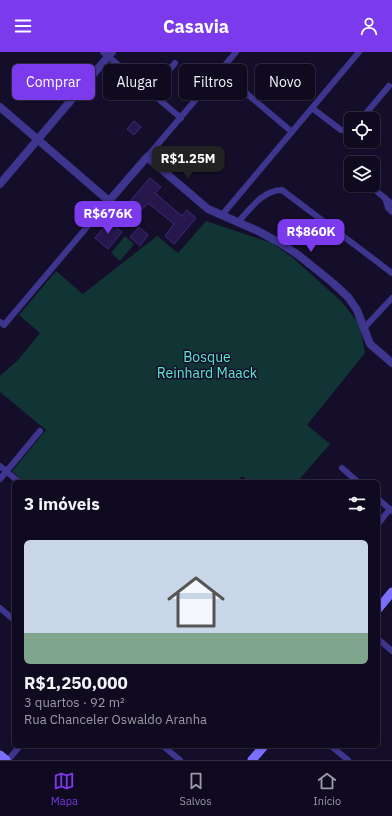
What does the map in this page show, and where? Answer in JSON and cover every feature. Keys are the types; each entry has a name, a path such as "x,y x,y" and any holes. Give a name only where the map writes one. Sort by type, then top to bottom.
{"main road":[{"path":"380,607 392,592"},
{"path":"252,760 262,748"},
{"path":"0,755 7,760"}],"street":[{"path":"226,64 236,52"},
{"path":"222,215 359,52"},
{"path":"0,184 38,140 108,53 120,64"},
{"path":"171,68 175,63"},
{"path":"367,112 389,86"},
{"path":"247,94 292,132"},
{"path":"160,100 181,118"},
{"path":"2,324 196,100"},
{"path":"0,107 109,201"},
{"path":"312,108 341,130 344,130"},
{"path":"147,157 199,202 208,208 268,236 289,248 340,290 357,310 370,344 392,363"},
{"path":"238,222 263,197 274,191 282,190 392,273"},
{"path":"378,192 392,204"},
{"path":"385,198 388,208 392,212"},
{"path":"364,328 392,298"},
{"path":"0,479 40,431"},
{"path":"0,466 16,480"},
{"path":"342,468 356,480"},
{"path":"380,501 391,510 380,522"},
{"path":"0,608 12,618"},
{"path":"380,641 392,651"},
{"path":"7,760 18,748"},
{"path":"165,748 180,760"},
{"path":"333,748 348,760"}],"green space":[{"name":"Bosque Reinhard Maack","path":"206,221 272,243 293,258 342,302 360,325 365,353 307,425 330,444 299,480 247,480 242,476 239,480 22,480 12,471 46,430 0,392 0,376 18,360 40,333 19,315 56,271 83,294 157,236 178,253"},
{"path":"125,236 134,244 120,261 111,253"}],"building":[{"path":"134,121 141,127 134,135 127,129"},
{"path":"150,178 161,187 155,193 182,216 187,210 196,218 174,244 165,236 174,224 148,203 134,218 123,209"},
{"path":"109,221 122,232 108,249 95,238"},
{"path":"139,227 148,235 140,246 130,237"}]}
